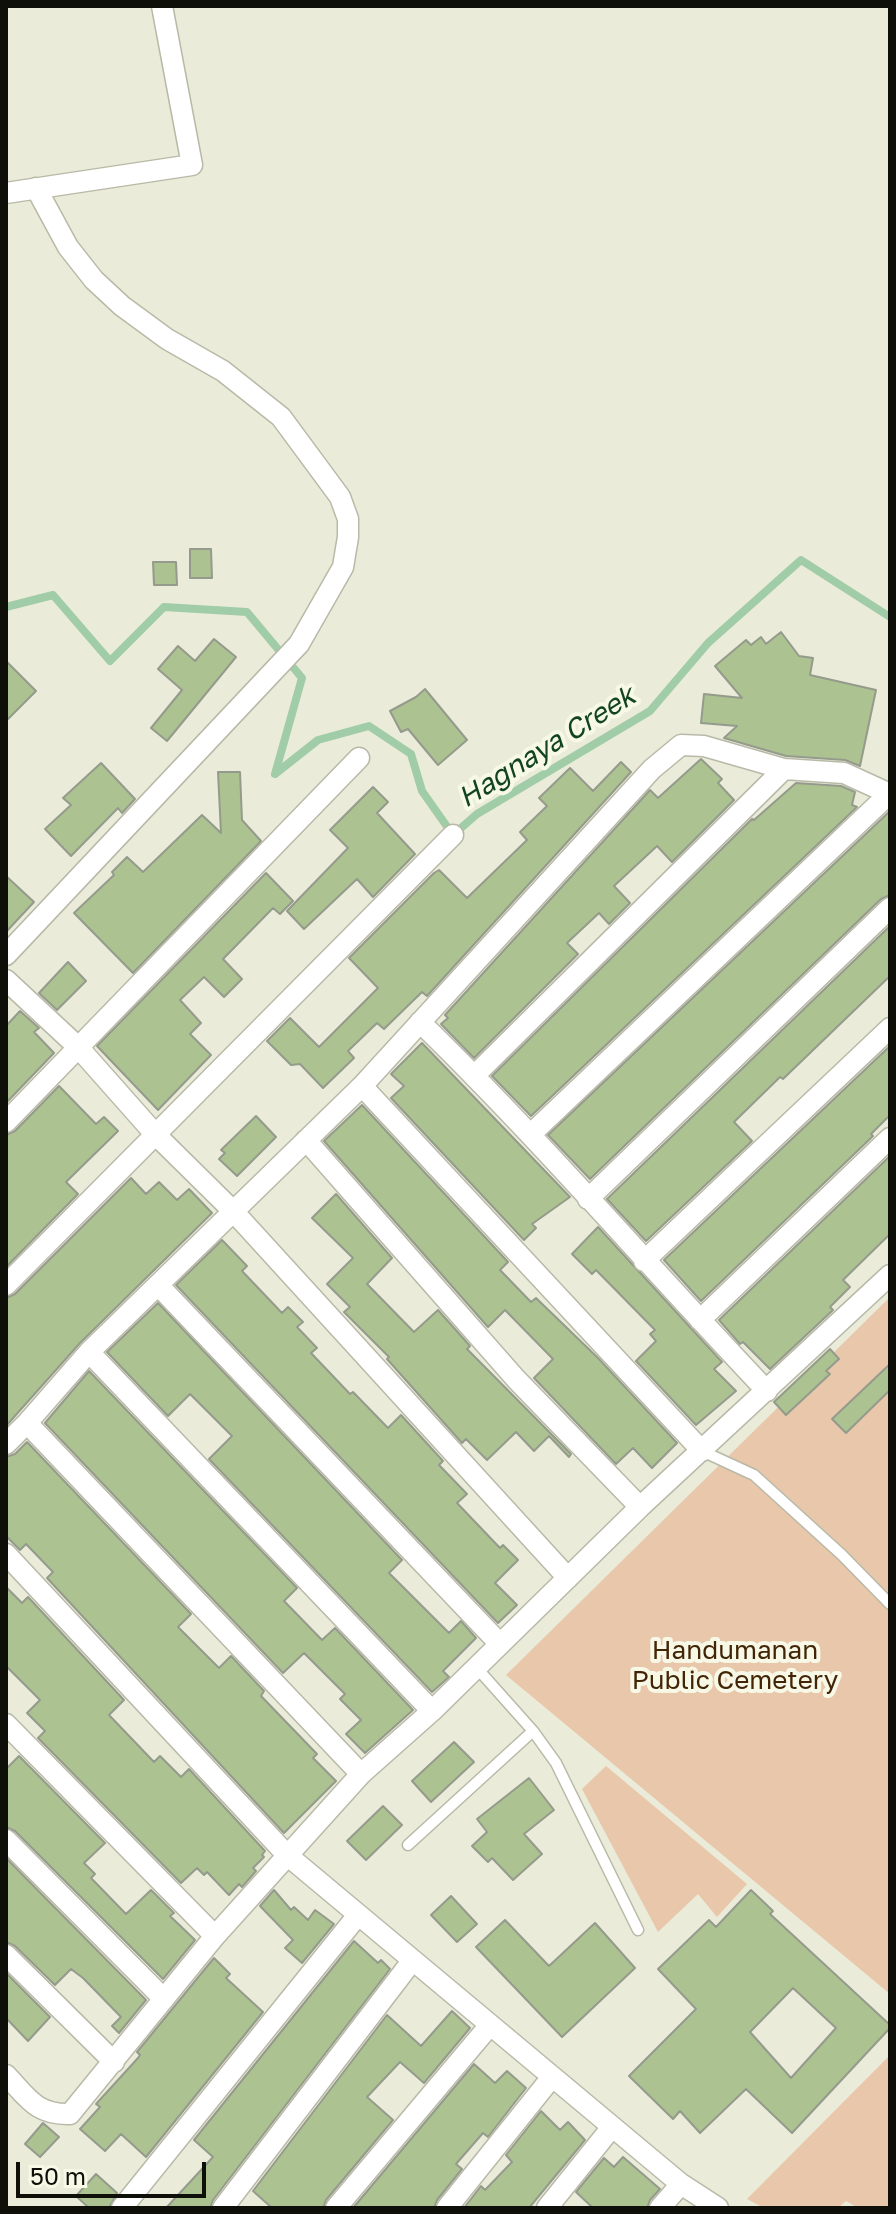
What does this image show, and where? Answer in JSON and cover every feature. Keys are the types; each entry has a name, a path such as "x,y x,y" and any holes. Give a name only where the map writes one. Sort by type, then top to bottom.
{"street":[{"path":"6,193 192,165 162,6"},
{"path":"6,955 299,644 343,567 348,537 348,519 340,497 281,417 223,371 167,339 122,306 94,280 68,247 36,188"},
{"path":"6,1444 89,1352 362,1086 652,769 681,745 704,746 784,769 844,773 890,794 531,1134"},
{"path":"6,1122 359,758"},
{"path":"475,1075 784,769"},
{"path":"6,1285 453,835"},
{"path":"588,1199 890,908"},
{"path":"6,980 78,1047 155,1134 233,1211 568,1578"},
{"path":"420,1022 531,1134 644,1261 767,1391"},
{"path":"644,1261 890,1028"},
{"path":"362,1086 702,1451"},
{"path":"700,1320 890,1138"},
{"path":"306,1140 516,1379 640,1507"},
{"path":"6,2075 38,2107 51,2114 70,2114 215,1936 361,1774 432,1711 640,1507 890,1275"},
{"path":"159,1286 500,1644"},
{"path":"89,1352 432,1711"},
{"path":"27,1423 361,1774"},
{"path":"6,1554 287,1855 681,2184 718,2208"},
{"path":"6,1724 215,1936"},
{"path":"6,1840 164,1999"},
{"path":"122,2208 358,1915"},
{"path":"6,1955 114,2062"},
{"path":"223,2208 412,1961"},
{"path":"336,2208 490,2025"},
{"path":"447,2208 552,2077"},
{"path":"547,2208 612,2127"},
{"path":"660,2208 681,2184"}],"lane":[{"path":"702,1451 754,1475 842,1555 890,1604"},
{"path":"476,1667 533,1731 556,1763 638,1930"},
{"path":"408,1845 533,1731"}],"green space":[{"name":"Handumanan Public Cemetery","path":"890,1297 890,1994 506,1675"},
{"path":"606,1766 747,1884 717,1917 698,1894 658,1932 582,1789"},
{"path":"890,2055 890,2208 858,2208 846,2201 838,2208 764,2208 747,2199"}],"building":[{"path":"190,549 211,549 212,578 190,578"},
{"path":"153,562 176,562 177,585 154,585"},
{"path":"781,632 799,656 813,658 810,675 876,690 860,766 845,760 786,756 724,738 737,726 701,723 704,694 742,698 715,666 746,640 751,645 761,637 766,644"},
{"path":"214,639 236,657 167,741 151,728 182,690 158,669 178,646 195,661"},
{"path":"6,661 36,691 6,721"},
{"path":"425,689 467,740 438,765 408,729 401,732 390,711"},
{"path":"701,759 722,779 718,783 734,800 672,862 657,846 614,886 630,903 609,924 599,913 567,943 578,954 474,1058 441,1024 448,1018 445,1015 650,790 658,798"},
{"path":"621,762 631,772 427,996 422,992 384,1029 377,1023 348,1051 354,1058 323,1088 300,1064 291,1065 267,1041 290,1018 319,1047 378,988 349,958 434,873 439,870 467,898 527,840 520,832 547,806 539,798 570,768 593,791"},
{"path":"101,763 135,799 122,813 118,808 71,856 45,829 71,805 63,798"},
{"path":"218,772 240,772 242,820 261,841 133,973 74,913 114,875 112,872 127,857 143,872 202,815 221,833"},
{"path":"796,783 841,786 855,792 852,805 857,807 531,1116 492,1076 752,819"},
{"path":"373,787 388,802 377,813 415,854 373,897 357,879 304,929 287,911 348,848 330,830"},
{"path":"890,811 890,895 881,899 590,1179 548,1135"},
{"path":"266,873 293,901 280,914 273,908 223,959 242,979 224,997 204,977 180,1000 201,1023 190,1034 211,1055 158,1110 97,1046"},
{"path":"6,876 34,902 6,932"},
{"path":"890,926 890,976 734,1122 752,1141 646,1241 607,1199"},
{"path":"68,962 86,981 57,1010 39,993"},
{"path":"20,1011 39,1028 34,1032 54,1053 6,1103 6,1026"},
{"path":"422,1043 570,1197 532,1224 536,1228 524,1240 391,1098 404,1086 391,1074"},
{"path":"890,1046 890,1115 871,1134 873,1136 701,1301 664,1260"},
{"path":"59,1086 96,1124 104,1117 118,1131 66,1182 78,1194 6,1267 6,1135 15,1131"},
{"path":"362,1105 508,1262 500,1270 531,1302 536,1298 598,1358 677,1443 652,1468 633,1448 616,1464 534,1378 553,1359 505,1310 488,1327 324,1141"},
{"path":"256,1116 276,1137 237,1176 219,1159 225,1153 221,1150"},
{"path":"890,1156 890,1234 843,1280 850,1287 830,1307 833,1310 770,1369 743,1342 740,1344 719,1320"},
{"path":"131,1178 146,1194 159,1182 177,1200 189,1189 212,1213 80,1343 6,1426 6,1298 15,1294"},
{"path":"336,1194 392,1258 367,1284 414,1332 438,1310 470,1346 467,1349 571,1454 569,1457 549,1436 534,1451 516,1432 487,1460 466,1439 462,1443 387,1359 389,1357 344,1312 350,1307 327,1284 353,1258 312,1218"},
{"path":"598,1227 722,1362 714,1369 736,1391 696,1425 636,1361 656,1341 650,1334 655,1330 596,1270 592,1274 572,1254"},
{"path":"222,1240 247,1266 242,1271 282,1313 288,1307 303,1322 297,1327 317,1348 311,1353 350,1394 353,1392 388,1428 401,1415 443,1461 439,1465 467,1494 457,1503 500,1548 503,1545 518,1560 495,1583 517,1605 498,1623 176,1285"},
{"path":"158,1303 402,1560 389,1573 449,1633 461,1621 476,1638 443,1671 449,1677 432,1692 209,1459 232,1436 190,1394 168,1416 107,1352"},
{"path":"830,1349 839,1359 826,1371 830,1374 786,1415 774,1402"},
{"path":"890,1364 890,1390 846,1433 832,1419"},
{"path":"89,1371 297,1588 284,1601 322,1640 335,1628 413,1710 365,1753 346,1734 361,1720 340,1699 345,1694 304,1653 283,1673 45,1423"},
{"path":"27,1442 191,1614 178,1627 219,1668 231,1656 264,1691 261,1696 317,1754 313,1758 336,1781 284,1833 47,1578 53,1572 26,1544 20,1550 6,1536 6,1457 15,1454"},
{"path":"6,1587 22,1603 28,1597 124,1700 109,1715 154,1762 160,1756 181,1777 189,1769 265,1851 264,1857 253,1868 256,1871 242,1887 239,1884 229,1895 207,1872 204,1875 197,1868 181,1883 38,1738 45,1731 27,1713 40,1700 6,1666"},
{"path":"454,1742 474,1762 431,1802 412,1781"},
{"path":"19,1756 105,1843 84,1863 95,1874 91,1878 126,1914 151,1890 174,1913 170,1916 195,1940 163,1979 15,1831 6,1827 6,1769"},
{"path":"529,1778 554,1810 524,1834 542,1854 513,1880 492,1858 488,1862 472,1846 487,1832 477,1819"},
{"path":"383,1806 402,1825 366,1860 347,1841"},
{"path":"6,1858 146,2000 119,2033 112,2026 121,2017 83,1978 71,1969 55,1985 15,1946 6,1942"},
{"path":"274,1890 291,1910 294,1907 308,1920 315,1910 334,1924 302,1963 285,1948 293,1940 260,1906"},
{"path":"751,1890 773,1911 770,1914 890,2025 792,2133 746,2089 700,2133 680,2111 673,2119 629,2076 696,2009 658,1969 709,1920 716,1927","holes":["793,1988 836,2028 791,2078 750,2032"]},
{"path":"451,1896 477,1924 457,1942 431,1915"},
{"path":"505,1920 549,1966 595,1923 635,1968 562,2037 476,1947"},
{"path":"354,1941 378,1963 381,1960 390,1969 213,2200 210,2208 166,2208 213,2157 194,2140"},
{"path":"214,1958 230,1974 226,1978 263,2012 146,2157 121,2134 105,2151 80,2129 100,2107 96,2104 138,2058 140,2055 137,2052"},
{"path":"6,1973 50,2017 28,2041 6,2018"},
{"path":"452,2011 470,2028 424,2083 400,2062 367,2097 393,2120 326,2200 323,2208 272,2208 253,2191 387,2015 421,2046"},
{"path":"474,2064 495,2083 507,2071 526,2088 488,2137 483,2133 456,2164 462,2169 434,2208 353,2208"},
{"path":"541,2111 560,2130 568,2122 585,2140 529,2208 464,2208 481,2186 485,2190 512,2162 506,2155"},
{"path":"43,2123 59,2137 40,2157 25,2144"},
{"path":"623,2157 660,2189 647,2208 593,2208 576,2192 604,2158 614,2167"},
{"path":"96,2174 117,2193 109,2208 89,2208 76,2196"}],"waterway":[{"name":"Hagnaya Creek","path":"6,607 53,595 110,661 164,607 247,612 302,678 275,774 318,740 369,726 411,754 422,791 453,835 477,814 650,711 708,643 801,560 890,617"}]}
